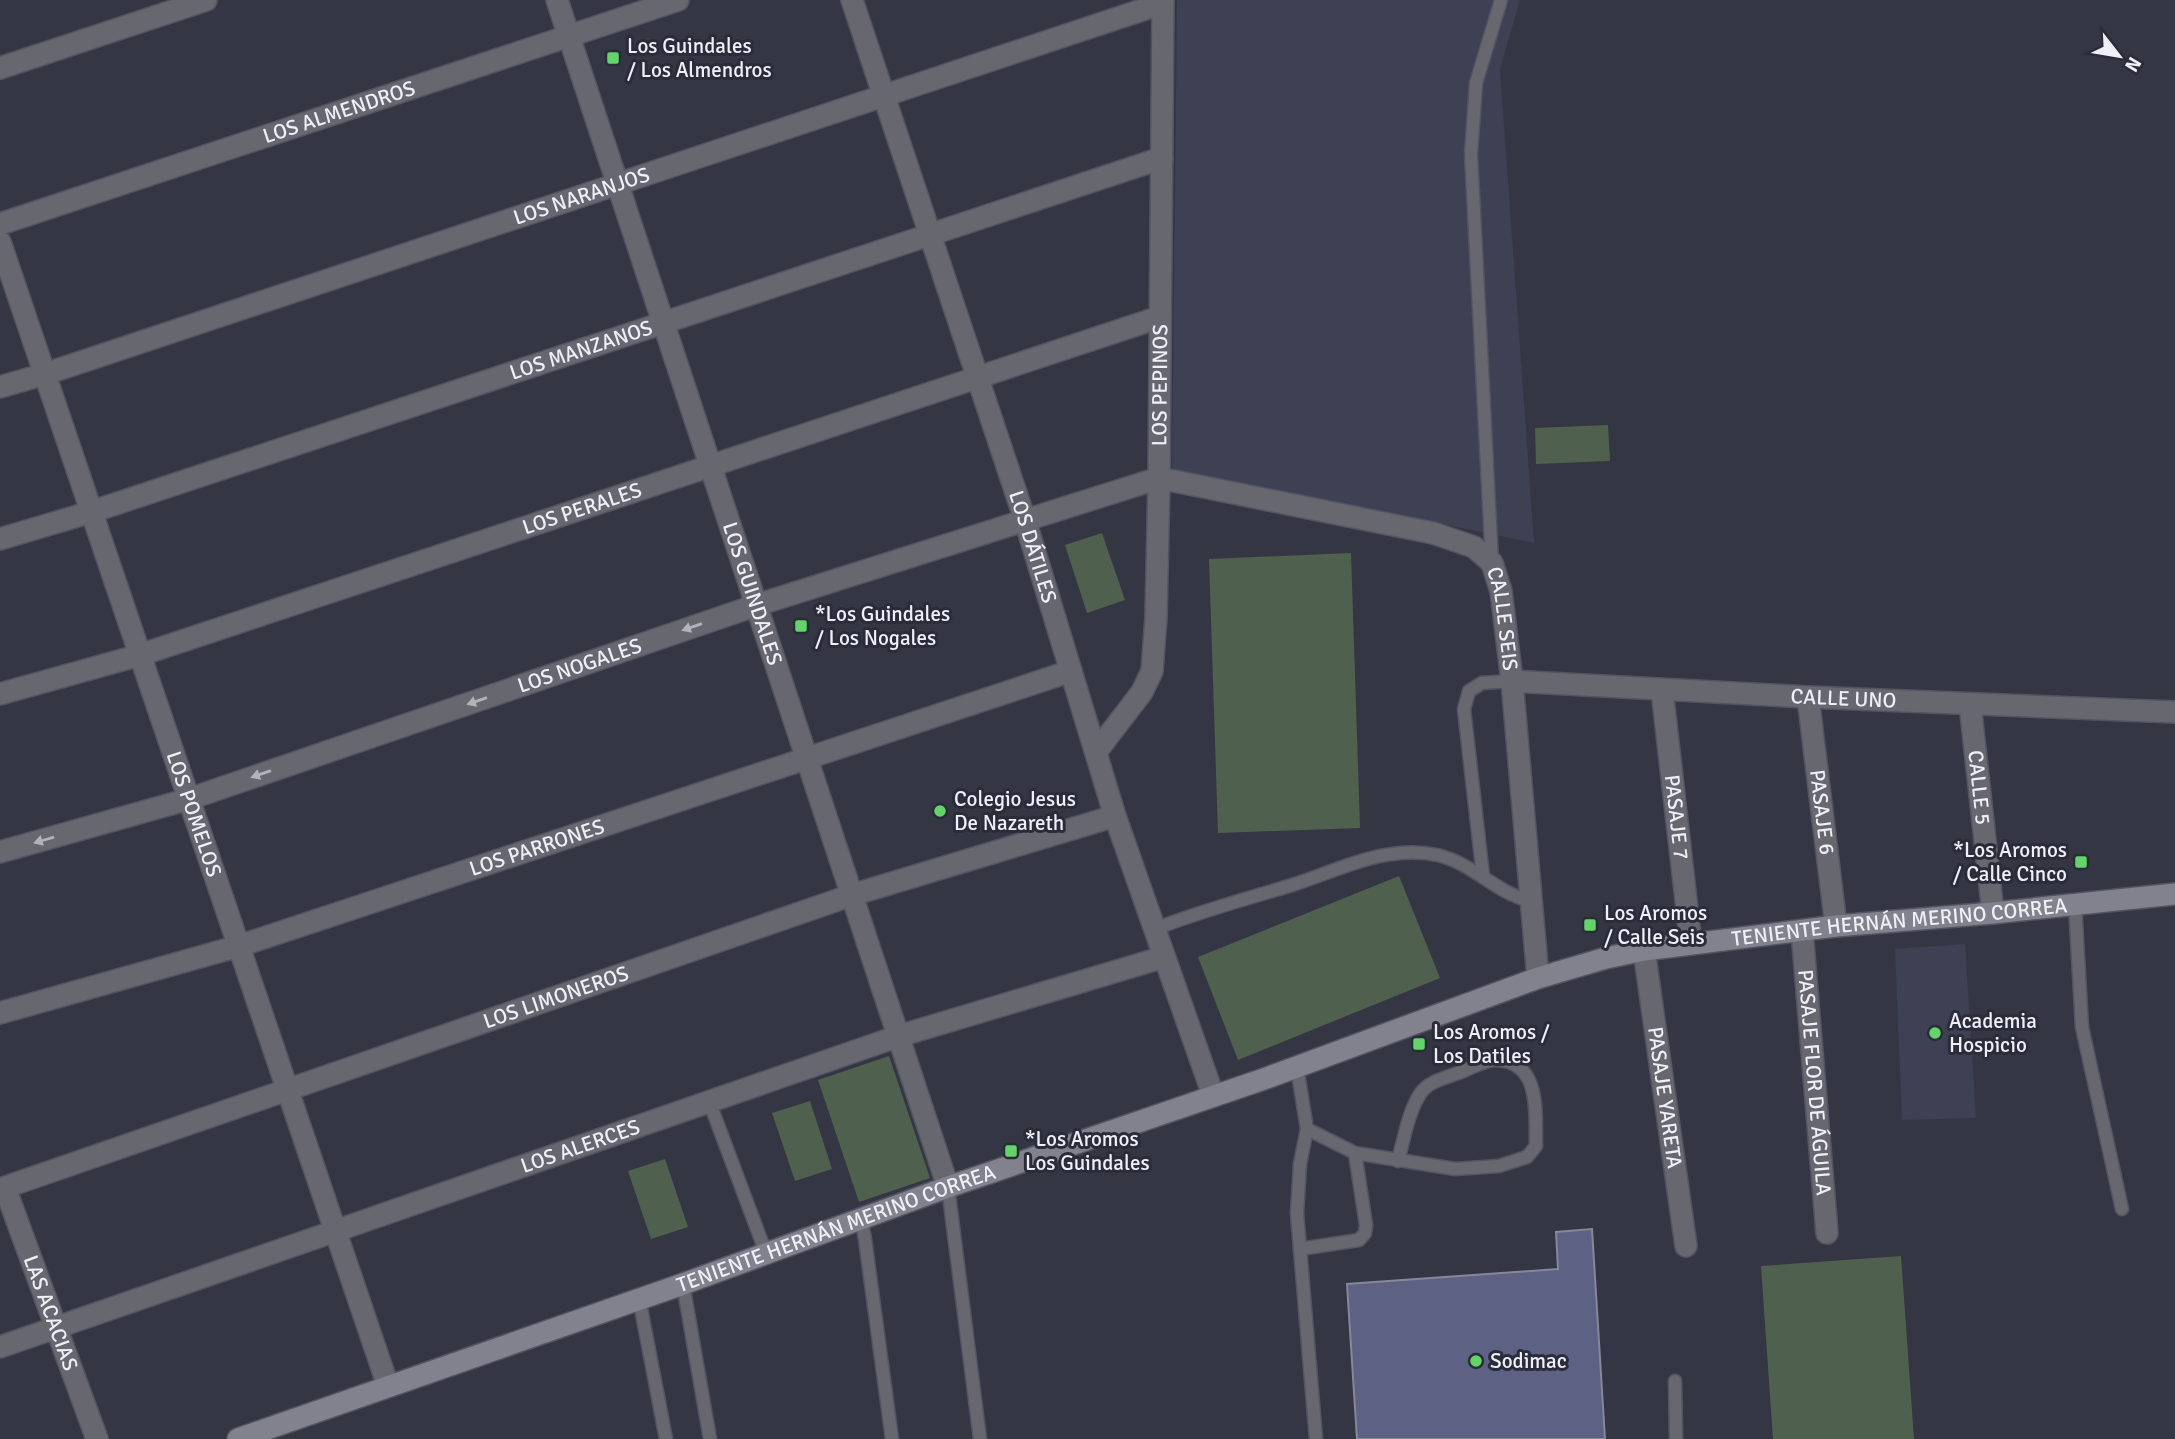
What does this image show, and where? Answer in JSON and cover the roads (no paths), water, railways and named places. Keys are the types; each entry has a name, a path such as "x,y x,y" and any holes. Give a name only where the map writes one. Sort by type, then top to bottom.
{"street":[{"path":"0,68 206,0"},
{"name":"LOS GUINDALES","path":"556,0 948,1187"},
{"name":"LOS ALMENDROS","path":"0,224 678,0"},
{"name":"LOS DÁTILES","path":"852,0 1025,520 1115,816 1213,1095"},
{"name":"LOS NARANJOS","path":"0,387 1163,1"},
{"name":"LOS PEPINOS","path":"1096,752 1142,692 1152,671 1159,478 1163,1"},
{"name":"LOS MANZANOS","path":"0,539 91,512 1162,158"},
{"name":"LOS POMELOS","path":"0,242 388,1386"},
{"name":"LOS PERALES","path":"0,694 140,655 1160,317"},
{"name":"CALLE SEIS","path":"1159,478 1433,533 1474,547 1492,563 1501,591 1512,681 1538,978"},
{"name":"LOS NOGALES","path":"0,852 189,799 757,605 1159,478"},
{"name":"LOS PARRONES","path":"0,1013 239,946 1071,671"},
{"name":"CALLE UNO","path":"1512,681 1808,697 2175,712"},
{"name":"PASAJE 7","path":"1662,690 1691,944"},
{"name":"PASAJE 6","path":"1808,697 1836,926"},
{"name":"CALLE 5","path":"1970,704 1993,913"},
{"name":"LOS LIMONEROS","path":"3,1188 852,895 1115,816"},
{"name":"TENIENTE HERNÁN MERINO CORREA","path":"238,1439 683,1284 948,1187 1297,1067 1538,978 1606,958 1644,950 1836,926 2175,894"},
{"name":"PASAJE FLOR DE ÁGUILA","path":"1802,931 1827,1233"},
{"name":"PASAJE YARETA","path":"1644,950 1686,1245"},
{"name":"LOS ALERCES","path":"0,1347 899,1036 1164,957"},
{"name":"LAS ACACIAS","path":"3,1188 97,1439"}],"lane":[{"path":"1492,563 1471,154 1476,83 1501,0"},
{"path":"1483,876 1464,709 1469,691 1482,683 1512,681"},
{"path":"1155,929 1194,914 1385,854 1413,852 1438,855 1467,866 1507,892 1532,903"},
{"path":"2075,904 2082,1027 2122,1209"},
{"path":"1307,1129 1355,1153 1398,1161 1455,1169 1499,1166 1527,1157 1536,1146 1534,1088 1527,1074 1513,1063 1495,1059 1432,1083 1421,1092 1414,1106 1398,1161"},
{"path":"1297,1067 1307,1129 1300,1164 1297,1213 1316,1439"},
{"path":"709,1101 766,1254"},
{"path":"1300,1248 1359,1240 1364,1233 1366,1225 1355,1153"},
{"path":"948,1187 980,1439"},
{"path":"860,1218 892,1439"},
{"path":"683,1284 710,1439"},
{"path":"639,1298 666,1439"},
{"path":"1675,1381 1676,1439"}],"place":[{"name":"Los Guindales / Los Almendros","path":"613,58"},
{"name":"*Los Guindales / Los Nogales","path":"801,626"},
{"name":"Colegio Jesus De Nazareth","path":"940,811"},
{"name":"*Los Aromos / Calle Cinco","path":"2081,862"},
{"name":"Los Aromos / Calle Seis","path":"1590,925"},
{"name":"Academia Hospicio","path":"1935,1033"},
{"name":"Los Aromos / Los Datiles","path":"1419,1044"},
{"name":"*Los Aromos Los Guindales","path":"1011,1151"},
{"name":"Sodimac","path":"1476,1361"}]}
